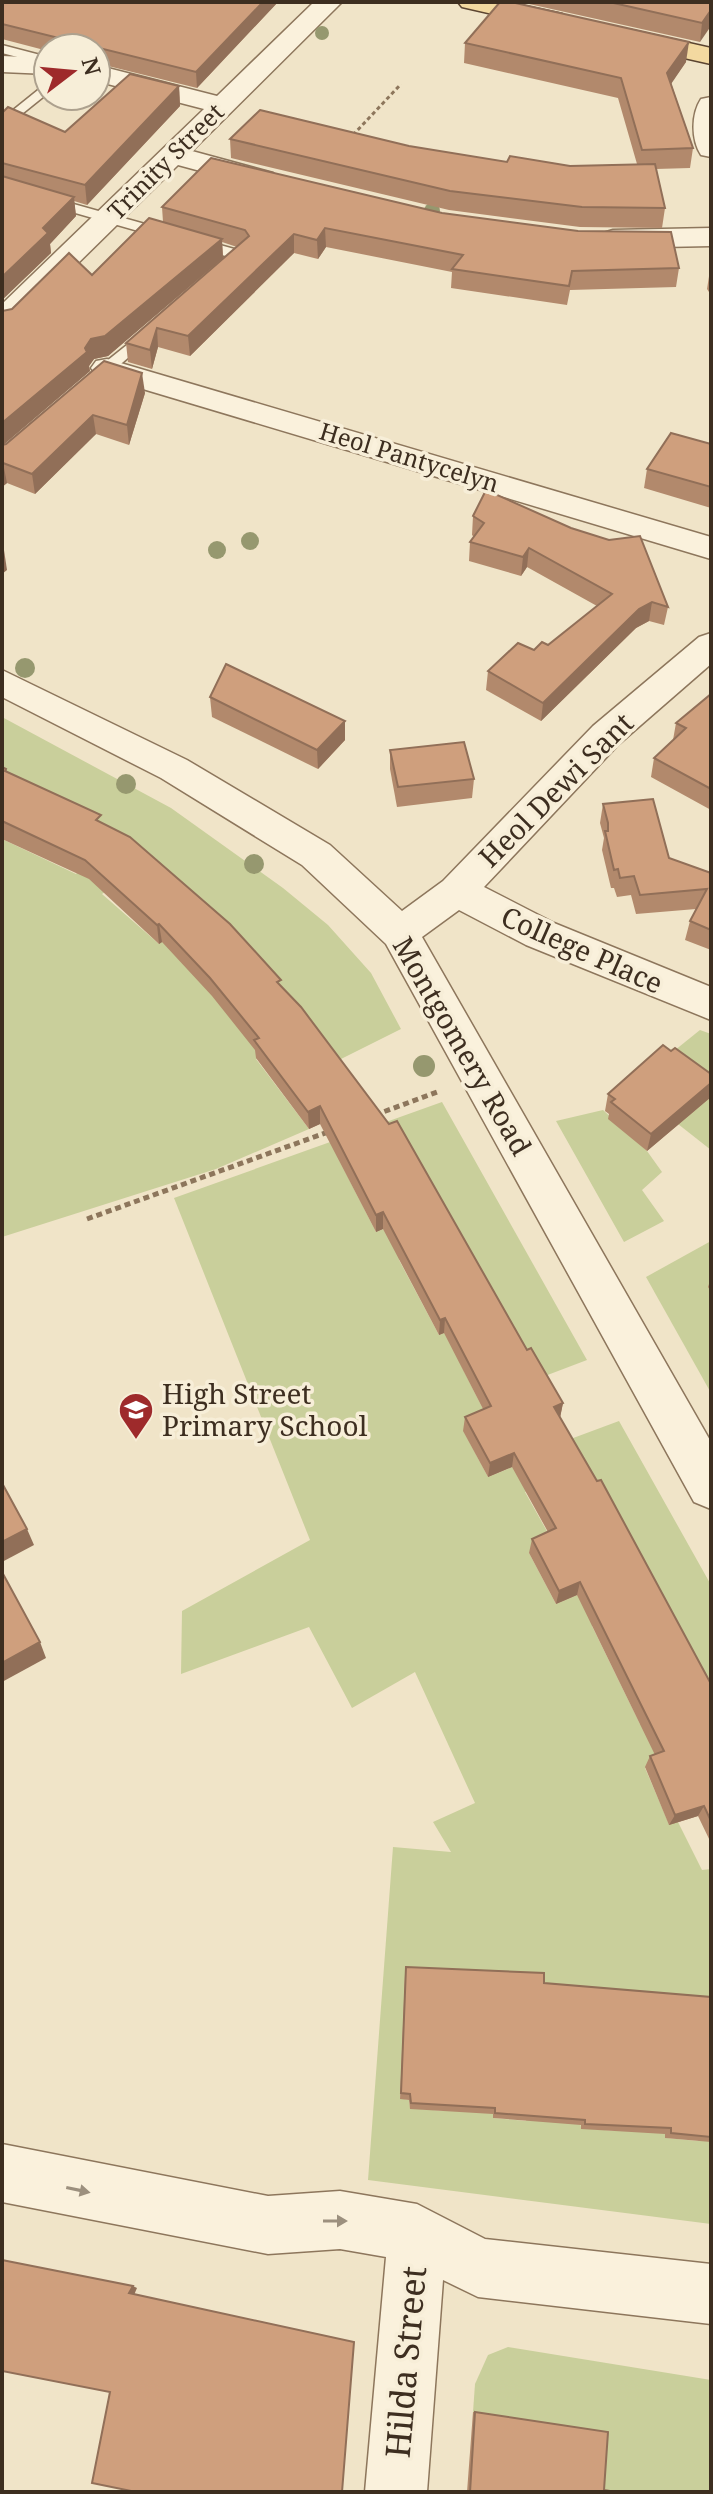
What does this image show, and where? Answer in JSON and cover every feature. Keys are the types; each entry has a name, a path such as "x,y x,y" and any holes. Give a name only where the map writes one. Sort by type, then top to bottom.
{"main road":[{"path":"471,2 576,26"},
{"path":"606,32 711,56"}],"street":[{"name":"Trinity Street","path":"5,315 111,218 329,2"},
{"path":"2,64 32,64"},
{"path":"112,77 224,106"},
{"path":"711,105 707,126 711,149"},
{"path":"175,155 288,186"},
{"path":"582,239 711,237"},
{"name":"Heol Pantycelyn","path":"107,368 711,548"},
{"name":"Heol Dewi Sant","path":"400,933 457,891 606,735 711,645"},
{"name":"Montgomery Road","path":"2,682 174,769 316,855 400,933 711,1487"},
{"name":"College Place","path":"457,891 540,934 711,1004"},
{"path":"2,2173 268,2225 340,2220 417,2233 478,2268 711,2294"},
{"name":"Hilda Street","path":"396,2492 417,2233"}],"lane":[{"path":"2,49 32,59"},
{"path":"2,126 32,100"},
{"path":"2,188 240,255 216,276"},
{"path":"82,389 156,327"}],"path":[{"path":"352,137 401,84"},
{"path":"375,1115 479,1077"},
{"path":"87,1219 330,1131"}],"green space":[{"path":"2,717 171,808 283,888 328,925 371,973 401,1029 327,1066 256,1059 309,1129 216,1169 2,1237 2,839 76,874 106,843 2,784","holes":["144,866 159,944 102,894"]},
{"path":"700,1030 711,1034 711,1095 659,1063"},
{"path":"711,1097 711,1150 678,1124"},
{"path":"442,1102 587,1360 537,1379 529,1364 521,1366 510,1345 460,1363 489,1421 464,1432 488,1477 517,1465 514,1460 619,1421 711,1585 711,1744 645,1768 669,1824 678,1822 702,1870 711,1869 711,2224 368,2180 393,1847 451,1852 433,1822 475,1803 415,1672 352,1708 309,1627 181,1674 182,1611 310,1540 174,1198","holes":["396,1139 435,1209 376,1232 339,1160","454,1238 496,1312 439,1335 399,1260","576,1470 591,1496 597,1494 626,1548 617,1552 628,1573 556,1604 529,1553 553,1542 525,1492","654,1600 706,1696 640,1724 592,1626","405,1975 433,1976 432,2012 503,2014 504,1979 540,1981 538,2112 529,2112 526,2121 493,2118 493,2108 445,2103 444,2111 410,2108 409,2100 400,2098","570,1993 599,1995 599,2031 671,2033 671,1998 707,2000 710,2133 701,2132 698,2141 666,2138 665,2128 616,2122 616,2131 581,2128 580,2120 571,2118"]},
{"path":"603,1110 647,1151 662,1172 642,1190 664,1221 624,1242 556,1121"},
{"path":"711,1241 711,1393 646,1277"},
{"path":"508,2347 711,2380 711,2492 619,2492 599,2489 473,2412 475,2384 488,2355"}],"building":[{"path":"2,2 263,2 196,72 112,51 112,32 34,32 2,24"},
{"path":"500,2 689,42 667,73 693,148 642,150 621,78 465,43"},
{"path":"609,2 711,2 711,10 702,23"},
{"path":"130,74 179,86 85,185 2,163 2,113 8,107 65,132 87,112 112,112 112,90"},
{"path":"260,110 409,146 507,162 510,156 570,166 655,164 665,208 582,207 450,191 230,139"},
{"path":"211,158 442,213 578,231 671,232 679,268 572,271 569,286 452,269 463,255 325,228 317,240 294,234 188,336 157,328 150,350 126,343 249,236 245,230 162,207"},
{"path":"2,176 74,197 43,228 48,233 2,277"},
{"path":"149,218 222,239 105,336 91,339 85,348 87,352 2,423 2,311 12,309 69,253 92,275"},
{"path":"104,361 142,373 127,425 93,415 32,474 2,464 2,445"},
{"path":"671,433 711,444 711,487 647,469"},
{"path":"486,490 571,528 609,540 640,536 668,607 652,602 639,609 543,703 488,671 518,643 534,650 542,642 548,645 612,594 529,548 523,557 470,542 484,523 473,516"},
{"path":"226,664 345,721 317,750 210,697"},
{"path":"711,694 711,789 654,758 686,728 676,723"},
{"path":"464,742 474,779 398,787 390,750"},
{"path":"2,767 101,815 96,820 130,837 230,924 281,980 277,982 301,1007 389,1124 397,1121 527,1350 531,1348 563,1403 554,1407 597,1481 601,1480 711,1684 711,1821 704,1806 675,1815 650,1756 664,1751 580,1582 559,1591 532,1539 556,1528 514,1453 490,1463 465,1417 491,1406 445,1318 440,1320 383,1212 376,1215 320,1106 308,1112 254,1040 259,1038 210,978 159,924 85,860 2,821"},
{"path":"653,799 669,858 711,873 711,930 690,921 707,889 640,895 634,876 620,878 618,869 614,870 605,831 608,831 608,823 603,804"},
{"path":"663,1045 671,1051 675,1048 711,1074 711,1083 651,1134 611,1102 615,1099 608,1094"},
{"path":"2,1483 27,1529 2,1542"},
{"path":"2,1572 40,1642 2,1663"},
{"path":"406,1967 544,1973 544,1983 711,1997 711,2137 671,2133 671,2128 585,2124 585,2120 495,2113 495,2108 411,2103 410,2094 401,2093"},
{"path":"2,2260 133,2286 129,2293 354,2342 342,2492 136,2492 92,2483 110,2392 2,2371"},
{"path":"475,2412 608,2432 604,2490 616,2492 470,2492"}],"place":[{"name":"High Street Primary School","path":"136,1441"}]}
